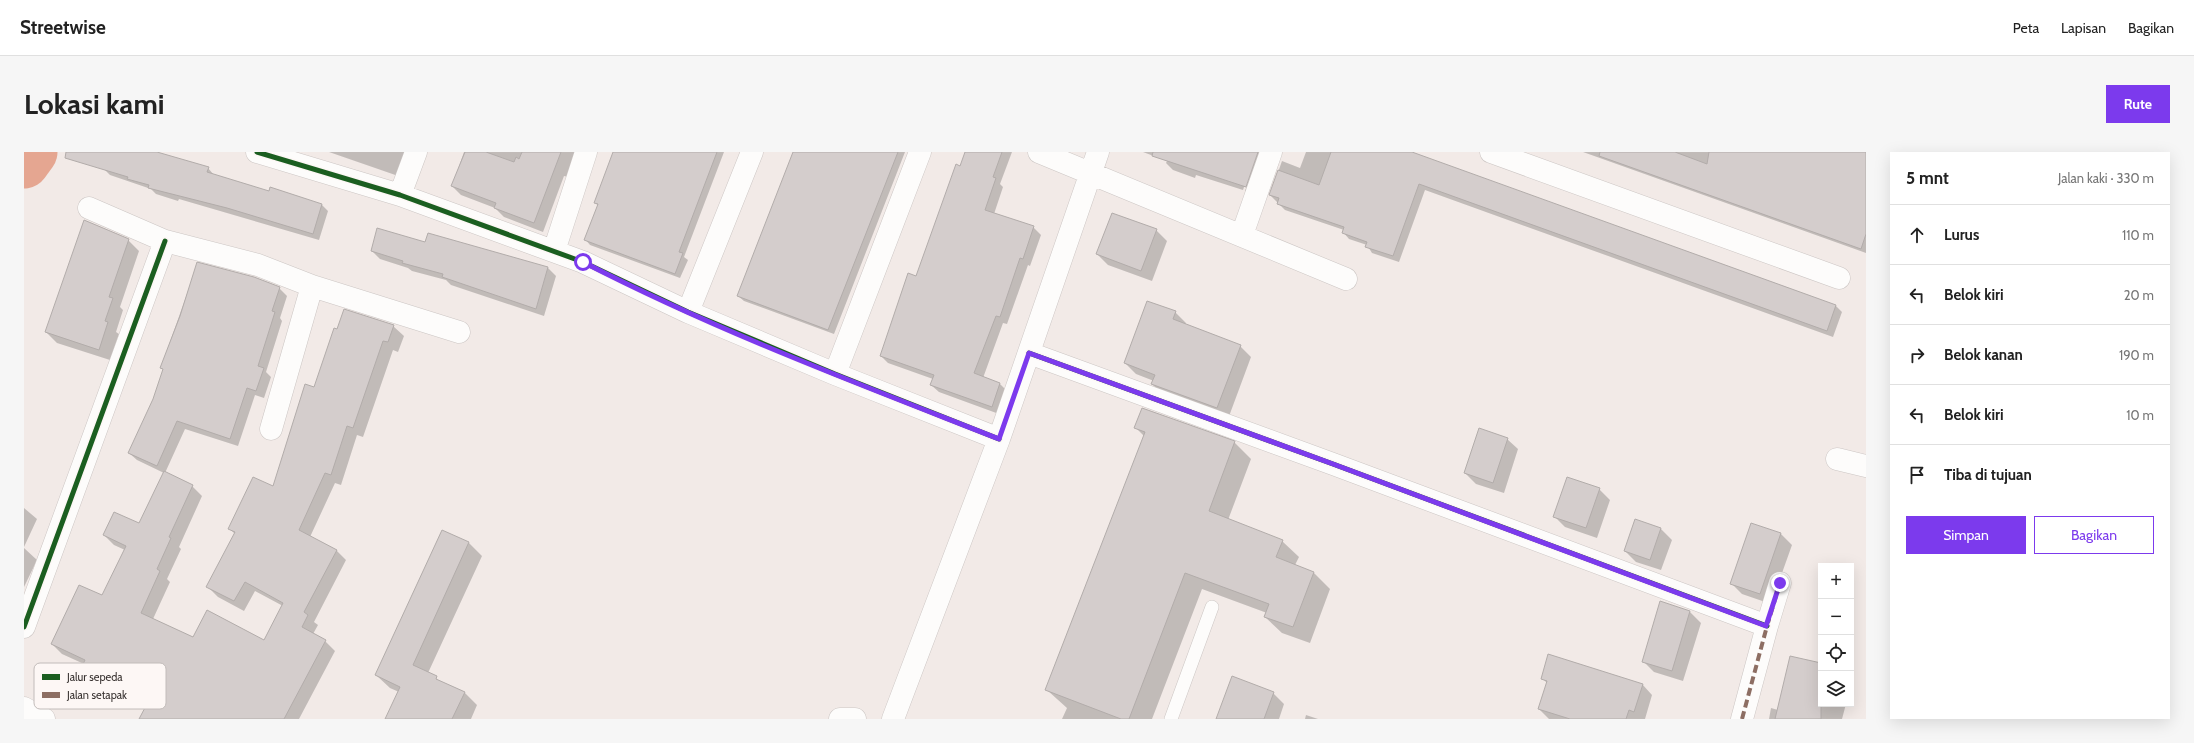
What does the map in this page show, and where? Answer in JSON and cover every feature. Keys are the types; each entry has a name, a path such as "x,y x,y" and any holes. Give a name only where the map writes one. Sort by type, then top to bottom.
{"street":[{"path":"257,152 400,195 583,262 688,312 835,374 999,439"},
{"path":"400,195 416,152"},
{"path":"554,251 586,152"},
{"path":"688,312 752,152"},
{"path":"835,374 920,152"},
{"path":"1039,152 1346,279"},
{"path":"893,719 999,439 1098,152"},
{"path":"1242,235 1271,152"},
{"path":"1491,152 1839,278"},
{"path":"89,208 165,241 258,265 312,286 459,332"},
{"path":"24,627 165,241"},
{"path":"271,429 312,286"},
{"path":"1029,353 1333,464 1766,626"},
{"path":"1837,459 1866,466"},
{"path":"1742,719 1766,626 1780,583"},
{"path":"24,708 44,719"},
{"path":"840,719 855,719"}],"lane":[{"path":"1171,719 1212,607"}],"building":[{"path":"66,152 157,152 209,167 207,172 269,191 270,187 322,204 313,234 227,208 148,188 149,185 127,179 128,177 65,158"},
{"path":"465,152 486,152 514,162 516,157 519,159 522,152 561,152 534,223 494,208 496,203 451,186"},
{"path":"613,152 717,152 679,252 683,253 675,274 584,240 598,204 594,203"},
{"path":"793,152 898,152 828,330 737,296"},
{"path":"965,152 1002,152 993,177 996,178 985,210 1034,226 1023,259 1020,258 1000,317 996,316 974,373 1000,383 992,407 930,385 934,375 880,356 908,273 916,276 956,164 960,166"},
{"path":"1153,152 1258,152 1246,187 1152,156"},
{"path":"1331,152 1412,152 1836,305 1827,331 1419,184 1393,256 1365,247 1367,242 1342,233 1344,227 1277,204 1279,198 1269,195 1278,170 1319,185"},
{"path":"1600,152 1675,152 1707,164 1709,152 1866,152 1866,234 1861,249 1599,156"},
{"path":"1112,213 1157,229 1141,271 1096,254"},
{"path":"84,220 129,239 109,297 113,298 105,321 108,322 99,350 45,332"},
{"path":"377,228 425,242 428,233 548,267 536,309 442,277 443,274 402,263 403,261 371,251"},
{"path":"197,262 254,277 280,287 272,311 275,312 258,366 264,368 256,391 247,388 230,439 177,421 157,466 128,453 153,399 163,369 160,368 180,316"},
{"path":"1147,301 1176,311 1173,319 1241,345 1217,408 1151,384 1155,375 1124,363"},
{"path":"344,309 394,325 388,342 383,341 353,428 347,426 331,475 325,473 299,530 337,550 304,612 308,615 302,627 326,640 284,719 139,719 144,709 166,709 166,663 84,663 85,660 51,644 79,585 102,595 126,546 103,535 114,512 139,523 164,471 193,485 169,537 171,538 157,569 160,571 141,613 193,637 207,610 264,640 283,603 245,582 234,601 206,587 235,532 228,529 253,477 273,486 305,384 314,387 334,328 337,329"},
{"path":"1142,408 1235,441 1209,511 1283,540 1276,557 1314,572 1293,627 1264,617 1269,604 1185,573 1129,719 1121,719 1045,690 1145,432 1134,428"},
{"path":"1479,428 1508,438 1493,483 1464,473"},
{"path":"1567,477 1600,488 1586,528 1553,517"},
{"path":"1635,519 1661,528 1650,560 1624,551"},
{"path":"1751,523 1781,533 1760,594 1730,584"},
{"path":"442,530 469,542 413,665 437,676 436,679 465,692 452,719 385,719 400,687 375,675"},
{"path":"1660,601 1690,611 1672,671 1642,662"},
{"path":"1548,654 1643,684 1634,712 1629,710 1626,719 1570,719 1538,709 1547,681 1541,679"},
{"path":"1790,656 1818,662 1818,707 1821,707 1821,719 1775,719"},
{"path":"1232,676 1274,692 1264,719 1216,719"}],"waterway":[{"path":"24,163 32,152"}],"marked path":[{"path":"1742,719 1780,583"}],"cycle path":[{"path":"257,152 400,195 583,262 688,312 835,374 999,439"},
{"path":"24,627 165,241"},
{"path":"1029,353 1333,464 1767,626"}],"route":[{"path":"583,262 688,312 835,374 999,439 1029,353 1333,464 1766,626 1780,583"}]}
